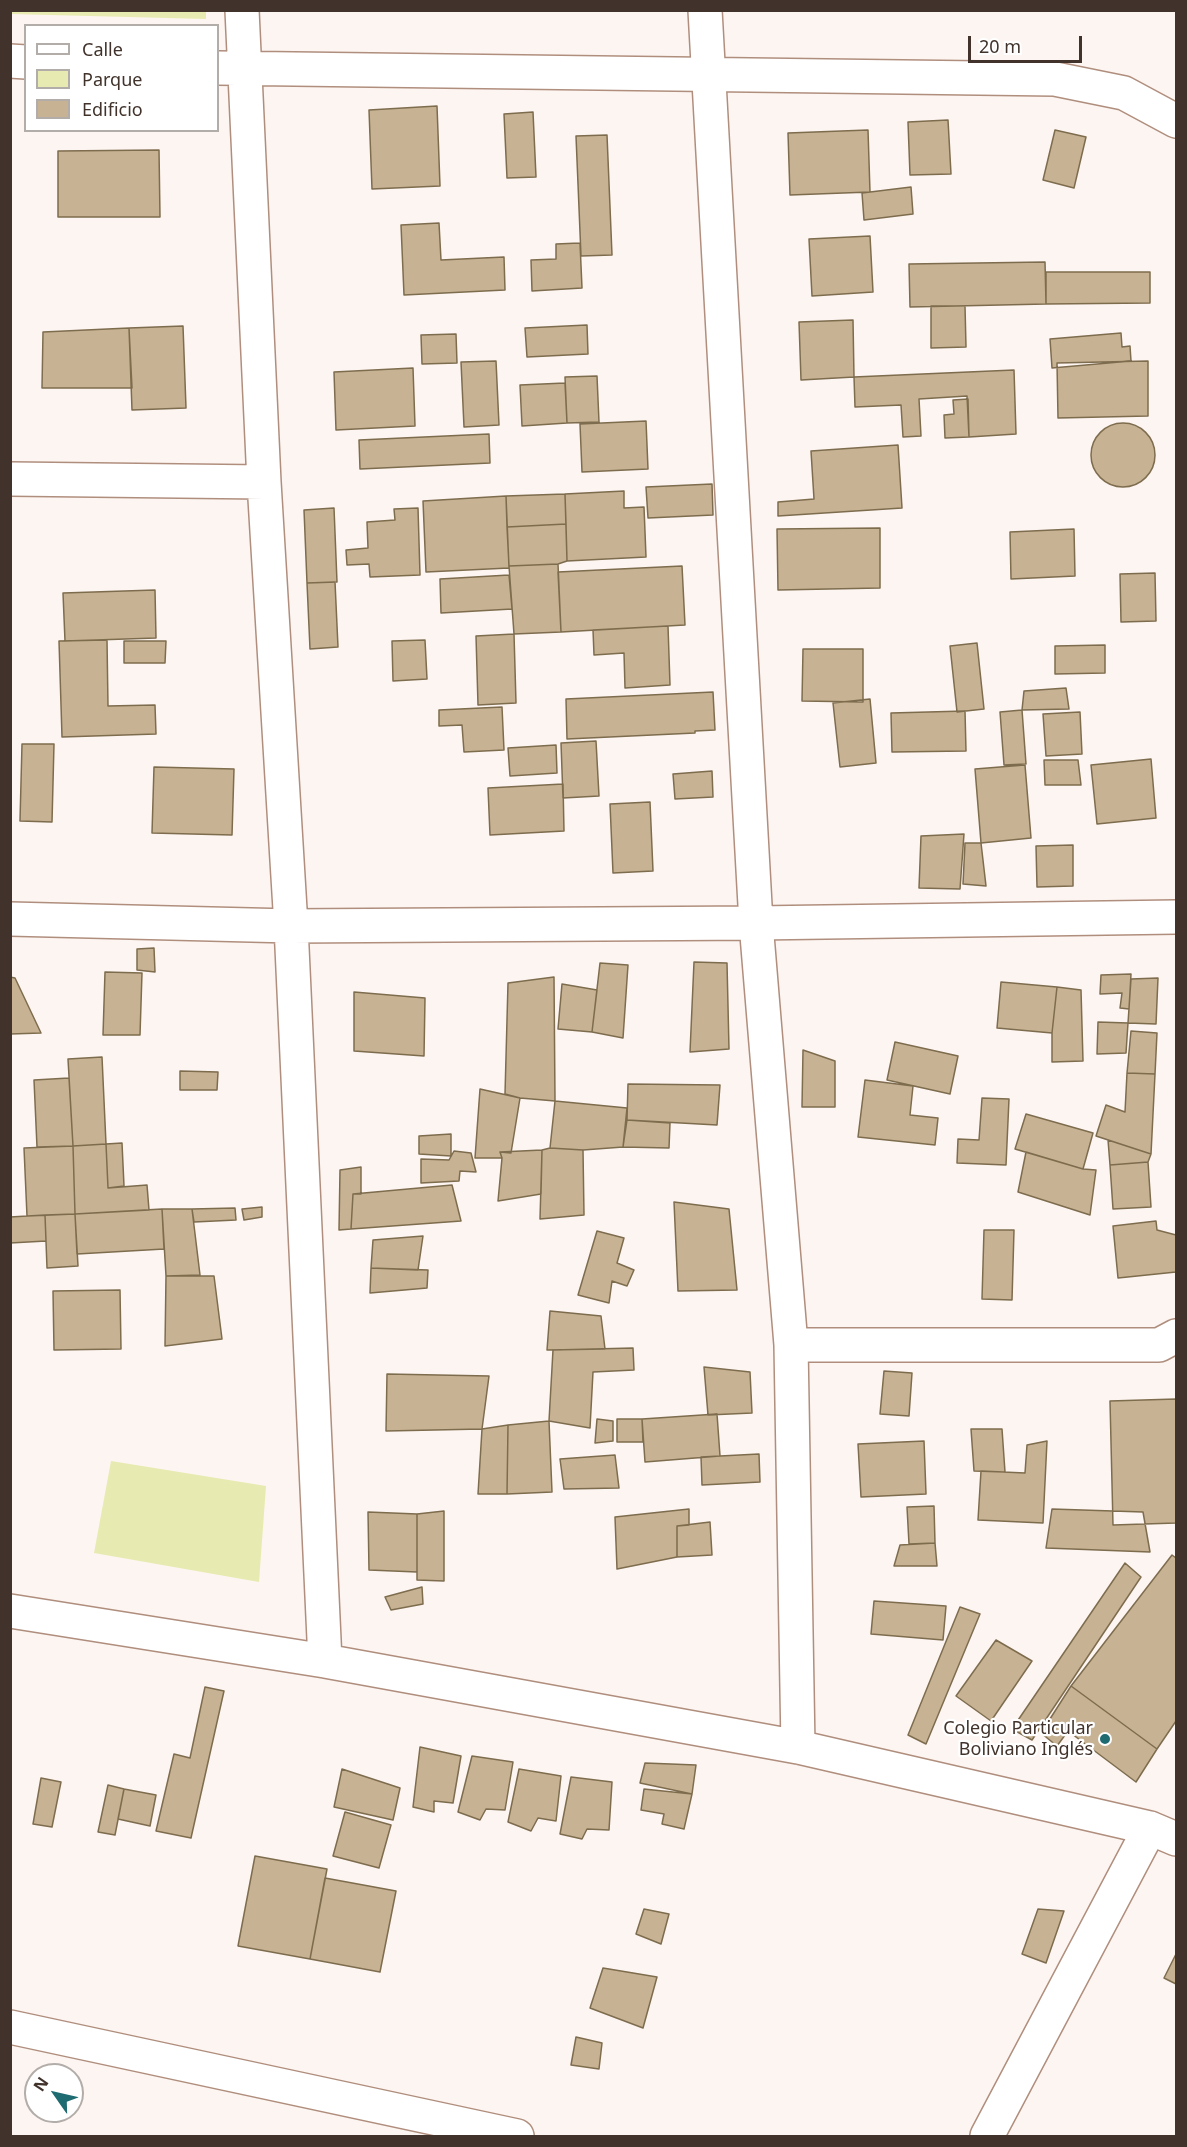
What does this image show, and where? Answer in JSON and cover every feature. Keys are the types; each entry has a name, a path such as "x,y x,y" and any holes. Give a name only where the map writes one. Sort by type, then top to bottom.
{"street":[{"path":"242,10 231,68 264,482 291,926 325,1661"},
{"path":"705,10 756,923 791,1345 798,1747"},
{"path":"231,68 1055,79 1124,93 1176,121"},
{"path":"10,479 264,482"},
{"path":"10,919 291,926 756,923 1176,916"},
{"path":"791,1345 1159,1345 1176,1336"},
{"path":"10,1611 325,1661 798,1747 1163,1834 987,2136"},
{"path":"10,2027 517,2136"}],"green space":[{"path":"11,10 206,10 206,19 11,14"},
{"path":"111,1461 266,1486 259,1582 94,1553"}],"building":[{"path":"437,106 440,186 372,189 369,110"},
{"path":"533,112 536,177 507,178 504,114"},
{"path":"948,120 951,174 910,175 908,122"},
{"path":"868,130 870,192 790,195 788,133"},
{"path":"1055,130 1086,137 1074,188 1043,180"},
{"path":"607,135 612,255 581,256 576,136"},
{"path":"159,150 160,217 58,217 58,151"},
{"path":"911,187 913,214 864,220 862,193"},
{"path":"439,223 441,260 504,257 505,290 404,295 401,225"},
{"path":"870,236 873,292 812,296 809,239"},
{"path":"580,243 582,288 532,291 531,260 556,259 556,244"},
{"path":"1045,262 1046,304 910,307 909,264"},
{"path":"1046,272 1150,272 1150,303 1046,304"},
{"path":"931,306 965,306 966,347 931,348"},
{"path":"853,320 854,377 801,380 799,322"},
{"path":"587,325 588,354 527,357 525,328"},
{"path":"183,326 186,408 132,410 129,328"},
{"path":"129,328 132,388 42,388 43,332"},
{"path":"1121,333 1122,347 1130,346 1131,361 1052,368 1050,339"},
{"path":"456,334 457,363 422,364 421,335"},
{"path":"496,361 499,425 464,427 461,362"},
{"path":"1148,361 1148,416 1058,418 1057,363"},
{"path":"413,368 415,426 336,430 334,372"},
{"path":"1014,370 1016,434 969,437 967,396 919,399 921,436 903,437 901,405 855,407 854,377"},
{"path":"597,376 599,422 567,423 565,377"},
{"path":"565,383 567,423 522,426 520,385"},
{"path":"968,399 969,437 945,438 944,415 954,414 953,400"},
{"path":"646,421 648,469 582,472 580,424"},
{"path":"1123,423 1141,429 1149,437 1155,455 1149,473 1141,481 1123,487 1105,481 1097,473 1091,455 1097,437 1105,429"},
{"path":"489,434 490,463 360,469 359,440"},
{"path":"898,445 902,508 778,516 778,502 814,499 811,451"},
{"path":"712,484 713,515 648,518 646,487"},
{"path":"624,491 624,508 644,507 646,557 567,561 565,494"},
{"path":"565,494 566,524 507,527 506,496"},
{"path":"506,496 509,568 426,572 423,501"},
{"path":"334,508 337,582 307,583 304,510"},
{"path":"418,508 420,575 370,577 369,564 347,565 346,550 368,548 367,522 395,520 394,509"},
{"path":"566,524 567,561 558,564 509,566 507,527"},
{"path":"880,528 880,588 778,590 777,529"},
{"path":"1074,529 1075,576 1011,579 1010,532"},
{"path":"558,564 561,632 514,634 509,566"},
{"path":"682,566 685,625 561,632 558,572"},
{"path":"1155,573 1156,621 1121,622 1120,574"},
{"path":"509,575 512,609 441,613 440,579"},
{"path":"335,582 338,647 310,649 307,583"},
{"path":"155,590 156,638 65,641 63,593"},
{"path":"668,626 670,685 625,688 624,653 594,655 593,630"},
{"path":"514,634 516,703 478,705 476,636"},
{"path":"107,640 108,706 155,705 156,734 62,737 59,641"},
{"path":"425,640 427,679 393,681 392,641"},
{"path":"124,641 166,641 165,663 124,663"},
{"path":"977,643 984,709 957,712 950,646"},
{"path":"1105,645 1105,673 1055,674 1055,646"},
{"path":"803,649 863,649 863,702 802,701"},
{"path":"1066,688 1069,709 1022,710 1024,691"},
{"path":"713,692 715,730 567,739 566,699"},
{"path":"870,699 876,763 840,767 833,703"},
{"path":"502,707 504,750 464,752 462,725 439,726 439,710"},
{"path":"1022,710 1026,764 1004,765 1000,712"},
{"path":"965,711 966,751 892,752 891,713"},
{"path":"1080,712 1082,754 1046,756 1043,714"},
{"path":"596,741 599,796 563,798 561,743"},
{"path":"22,744 54,744 52,822 20,821"},
{"path":"556,745 557,773 510,776 508,748"},
{"path":"1151,759 1156,818 1097,824 1091,765"},
{"path":"1044,760 1078,760 1081,785 1045,785"},
{"path":"1025,765 1031,838 981,843 975,769"},
{"path":"154,767 234,769 232,835 152,833"},
{"path":"712,771 713,797 675,799 673,774"},
{"path":"563,784 564,831 490,835 488,788"},
{"path":"650,802 653,871 613,873 610,804"},
{"path":"964,834 960,889 919,888 921,836"},
{"path":"965,843 981,843 986,886 963,884"},
{"path":"1073,845 1073,886 1037,887 1036,846"},
{"path":"154,948 155,972 137,970 137,949"},
{"path":"694,962 727,963 729,1049 690,1052"},
{"path":"600,963 628,965 623,1038 592,1032"},
{"path":"105,972 142,973 140,1035 103,1035"},
{"path":"1131,974 1129,1009 1120,1008 1122,993 1100,994 1101,975"},
{"path":"10,977 15,978 41,1033 10,1034"},
{"path":"554,977 555,1101 520,1098 505,1094 508,983"},
{"path":"1158,978 1156,1024 1128,1023 1131,979"},
{"path":"1001,982 1057,987 1052,1033 997,1028"},
{"path":"562,984 597,990 592,1032 558,1029"},
{"path":"1057,987 1081,990 1083,1061 1052,1062 1052,1033"},
{"path":"354,992 425,998 424,1056 354,1051"},
{"path":"1098,1022 1128,1023 1126,1053 1097,1054"},
{"path":"1131,1031 1157,1033 1155,1074 1127,1073"},
{"path":"895,1042 958,1056 950,1094 887,1080"},
{"path":"803,1050 835,1061 835,1107 802,1107"},
{"path":"102,1057 106,1144 73,1146 68,1059"},
{"path":"180,1071 218,1072 217,1090 180,1090"},
{"path":"1127,1073 1155,1074 1151,1154 1096,1136 1106,1105 1125,1112"},
{"path":"69,1078 73,1146 37,1147 34,1080"},
{"path":"865,1080 913,1086 910,1115 938,1118 935,1145 858,1137"},
{"path":"628,1084 720,1085 717,1125 627,1120"},
{"path":"480,1089 520,1098 511,1153 500,1152 502,1158 475,1158"},
{"path":"982,1098 1009,1099 1006,1165 957,1163 958,1139 979,1140"},
{"path":"555,1101 627,1108 623,1147 583,1150 550,1148"},
{"path":"1026,1114 1093,1133 1083,1169 1015,1149"},
{"path":"627,1120 670,1123 669,1148 623,1147"},
{"path":"451,1134 451,1156 419,1154 419,1136"},
{"path":"1108,1140 1151,1154 1148,1162 1110,1165"},
{"path":"122,1143 124,1186 108,1188 106,1144"},
{"path":"106,1144 108,1188 147,1185 149,1210 75,1214 73,1146"},
{"path":"73,1146 75,1214 27,1216 24,1148"},
{"path":"550,1148 583,1150 584,1215 540,1219 542,1150"},
{"path":"542,1150 541,1194 498,1201 502,1158 500,1152"},
{"path":"454,1151 471,1153 476,1172 460,1171 459,1181 421,1183 421,1159 449,1160"},
{"path":"1026,1152 1083,1169 1096,1170 1090,1215 1018,1192"},
{"path":"1148,1162 1151,1207 1113,1209 1110,1165"},
{"path":"361,1167 361,1194 353,1194 351,1229 339,1230 340,1170"},
{"path":"452,1185 461,1221 351,1229 353,1194"},
{"path":"674,1202 729,1209 737,1290 678,1291"},
{"path":"262,1207 262,1217 244,1220 242,1209"},
{"path":"235,1208 236,1220 194,1222 192,1209"},
{"path":"162,1209 192,1209 200,1275 166,1276"},
{"path":"162,1209 164,1249 77,1254 75,1214"},
{"path":"75,1214 78,1266 47,1268 45,1215"},
{"path":"45,1215 46,1241 10,1243 10,1217"},
{"path":"1156,1221 1157,1230 1176,1235 1176,1272 1118,1278 1113,1226"},
{"path":"984,1230 1014,1230 1012,1300 982,1299"},
{"path":"597,1231 624,1238 617,1263 634,1270 627,1286 612,1281 609,1303 578,1295"},
{"path":"423,1236 418,1270 371,1268 373,1240"},
{"path":"371,1268 428,1270 427,1288 370,1293"},
{"path":"166,1276 214,1276 222,1339 165,1346"},
{"path":"120,1290 121,1349 54,1350 53,1291"},
{"path":"550,1311 601,1316 605,1349 547,1350"},
{"path":"633,1348 634,1370 593,1372 590,1428 549,1421 553,1350"},
{"path":"704,1367 750,1372 752,1413 708,1415"},
{"path":"884,1371 912,1373 909,1416 880,1414"},
{"path":"387,1374 489,1376 482,1429 386,1431"},
{"path":"1176,1399 1176,1523 1113,1525 1110,1401"},
{"path":"717,1414 720,1456 645,1462 642,1419"},
{"path":"597,1419 613,1421 613,1441 595,1443"},
{"path":"617,1419 642,1419 643,1442 617,1442"},
{"path":"549,1421 552,1492 507,1494 508,1425"},
{"path":"508,1425 507,1494 478,1494 482,1429"},
{"path":"971,1429 1002,1429 1005,1472 974,1471"},
{"path":"924,1441 926,1494 861,1497 858,1444"},
{"path":"1047,1441 1043,1523 978,1520 981,1471 1025,1473 1027,1445"},
{"path":"759,1454 760,1482 702,1485 701,1457"},
{"path":"615,1455 619,1488 564,1489 560,1459"},
{"path":"934,1506 935,1543 909,1544 907,1507"},
{"path":"689,1509 689,1525 677,1526 677,1557 617,1569 615,1517"},
{"path":"1052,1509 1143,1512 1150,1552 1046,1548"},
{"path":"444,1511 444,1581 417,1580 417,1514"},
{"path":"368,1512 417,1514 417,1572 369,1570"},
{"path":"710,1522 712,1555 677,1557 677,1526"},
{"path":"935,1543 937,1566 894,1566 900,1545"},
{"path":"1172,1555 1176,1558 1176,1721 1157,1749 1071,1686"},
{"path":"1125,1563 1141,1577 1032,1740 1012,1729"},
{"path":"422,1587 423,1604 391,1610 385,1597"},
{"path":"874,1601 946,1606 943,1640 871,1634"},
{"path":"960,1607 980,1614 926,1744 908,1735"},
{"path":"996,1640 1032,1661 991,1721 956,1696"},
{"path":"1071,1686 1157,1749 1136,1782 1068,1731 1057,1746 1041,1733"},
{"path":"205,1687 224,1691 191,1838 156,1831 174,1754 190,1758"},
{"path":"420,1747 461,1756 453,1803 434,1801 434,1812 413,1807"},
{"path":"472,1756 513,1762 505,1810 486,1809 480,1820 458,1812"},
{"path":"645,1763 696,1765 692,1794 640,1783"},
{"path":"342,1769 400,1788 393,1820 334,1807"},
{"path":"519,1769 561,1776 556,1821 538,1818 531,1831 508,1822"},
{"path":"571,1777 612,1782 609,1830 587,1829 582,1839 560,1834"},
{"path":"41,1778 61,1782 52,1827 33,1824"},
{"path":"108,1785 124,1789 115,1835 98,1832"},
{"path":"124,1789 156,1795 150,1826 118,1819"},
{"path":"644,1789 692,1794 684,1829 662,1824 664,1814 641,1810"},
{"path":"345,1812 391,1825 379,1868 333,1856"},
{"path":"255,1856 327,1869 310,1959 238,1946"},
{"path":"325,1878 396,1891 380,1972 310,1959"},
{"path":"644,1909 669,1914 661,1944 636,1934"},
{"path":"1038,1909 1064,1911 1046,1963 1022,1954"},
{"path":"1176,1954 1176,1984 1164,1978"},
{"path":"603,1968 657,1977 643,2028 590,2008"},
{"path":"576,2037 602,2043 599,2069 571,2065"}],"place":[{"name":"Colegio Particular Boliviano Inglés","path":"1105,1739"}]}
